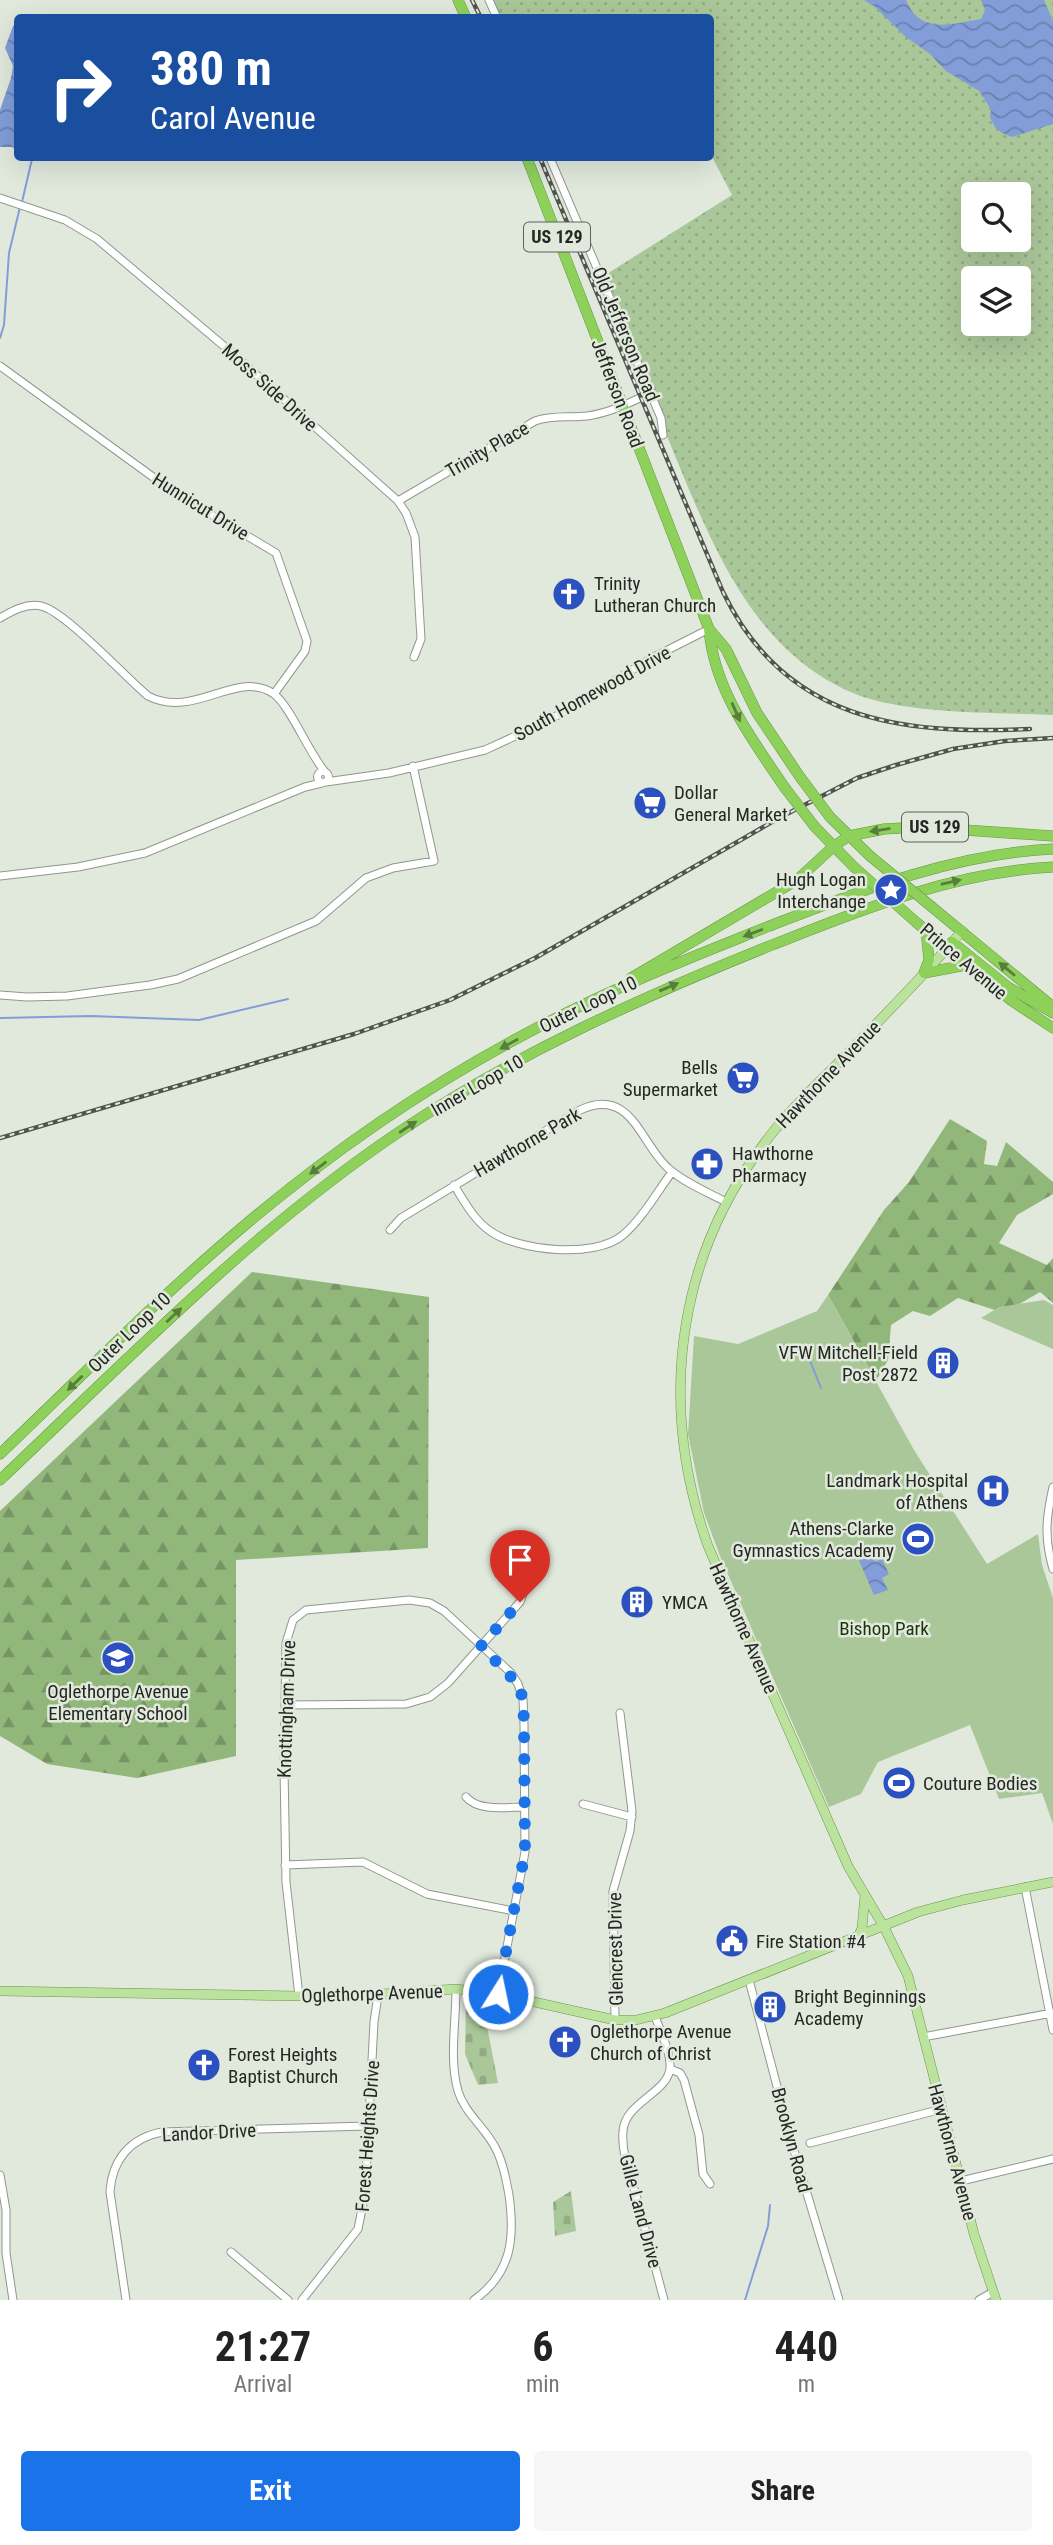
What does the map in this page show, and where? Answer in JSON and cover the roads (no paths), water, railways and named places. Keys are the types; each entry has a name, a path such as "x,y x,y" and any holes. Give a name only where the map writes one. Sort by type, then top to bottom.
{"highway":[{"name":"Jefferson Road","path":"528,161 709,629 714,662 739,720 815,827 880,890"},
{"name":"Jefferson Road","path":"709,629 726,649 757,713 800,777 849,836 905,885"},
{"name":"US 129","path":"849,836 884,829 920,827 1053,836"},
{"path":"591,1001 789,885 849,836"},
{"name":"Outer Loop 10","path":"0,1454 180,1282 273,1203 364,1134 504,1047 591,1001 726,943 907,875 966,860 1053,849"},
{"name":"Inner Loop 10","path":"0,1480 156,1331 259,1238 359,1161 467,1089 553,1041 620,1008 874,905 967,879 1013,870 1053,867"},
{"name":"Prince Avenue","path":"905,885 1053,1007"},
{"name":"Prince Avenue","path":"880,890 926,930 950,945 966,965 1053,1027"},
{"path":"926,930 930,952 925,973 966,965"},
{"path":"950,945 1016,992 1053,1013"}],"main road":[{"name":"Hawthorne Avenue","path":"962,931 925,973 783,1119 743,1171 726,1202 697,1273 685,1319 681,1351 680,1409 687,1472 708,1546 848,1866 884,1927 908,1976 974,2234 994,2296"},
{"name":"Oglethorpe Avenue","path":"0,1991 299,1996 378,1995 456,1989 498,1994 615,2020 636,2020 655,2016 918,1912 1053,1882"},
{"path":"858,1937 862,1928 865,1895"}],"street":[{"name":"Old Jefferson Road","path":"551,161 662,418 663,435"},
{"name":"Moss Side Drive","path":"0,198 65,220 97,239 254,372 398,501 406,513 415,537 421,639 414,657"},
{"name":"Hunnicut Drive","path":"0,366 175,493 270,548 279,556 307,641 305,650 274,694"},
{"name":"Trinity Place","path":"398,501 536,421 554,417 587,416 623,406 651,393"},
{"path":"0,618 28,606 46,608 64,619 148,696 164,702 187,703 242,687 258,688 274,694 285,706 322,777"},
{"name":"South Homewood Drive","path":"0,876 78,867 145,853 322,777 378,775 485,750 548,721 652,658 709,629"},
{"path":"0,995 67,996 178,979 316,920 366,878 393,868 434,862 414,766"},
{"name":"Hawthorne Park","path":"390,1230 401,1218 454,1185 580,1110 597,1104 612,1106 627,1114 672,1172 726,1202"},
{"path":"454,1185 476,1219 498,1236 519,1243 584,1250 606,1245 623,1235 672,1172"},
{"path":"1053,1486 1046,1520 1046,1546 1053,1569"},
{"path":"285,1705 397,1705 420,1701 448,1683 523,1597 528,1575 528,1548"},
{"name":"Knottingham Drive","path":"299,1996 285,1865 286,1637 296,1616 306,1610 408,1600 422,1601 444,1611 511,1673 521,1690 526,1807 525,1852 498,1994"},
{"name":"Glencrest Drive","path":"615,2020 612,1891 632,1817 620,1713"},
{"path":"466,1797 472,1803 483,1807 526,1807"},
{"path":"583,1804 632,1817"},
{"path":"285,1865 363,1862 427,1894 514,1911"},
{"path":"1025,1888 1053,2030"},
{"name":"Brooklyn Road","path":"749,1980 803,2182 839,2300"},
{"path":"456,1989 457,2089 465,2107 491,2139 500,2158 513,2225 510,2246 502,2268 490,2287 474,2300"},
{"name":"Forest Heights Drive","path":"302,2300 353,2237 361,2222 378,1995"},
{"path":"923,2037 1051,2013"},
{"path":"655,2016 670,2069 680,2073 684,2080 699,2135 703,2174 709,2184"},
{"name":"Gille Land Drive","path":"664,2300 630,2174 623,2135 624,2125 630,2115 665,2080 670,2069"},
{"path":"810,2143 942,2109"},
{"name":"Landor Drive","path":"126,2300 110,2192 117,2163 131,2145 146,2136 162,2132 368,2126"},
{"path":"961,2181 1053,2159"},
{"path":"0,2175 6,2210 6,2253 13,2300"},
{"path":"232,2252 288,2300"},
{"path":"979,2300 994,2296"}],"water":[{"path":"864,0 906,0 919,18 928,23 948,24 981,19 985,10 981,0 1044,0 1053,21 1053,124 1012,137 1002,133 995,127 990,117 991,109 979,91 946,71 930,54"},
{"path":"13,26 14,148 0,147 0,110 13,66 5,48"},
{"path":"869,1546 875,1562 882,1559 889,1574 882,1578 888,1590 874,1595 855,1551"}],"waterway":[{"path":"22,202 32,161"},
{"path":"0,338 4,325 9,253 20,207"},
{"path":"0,1018 91,1016 199,1020 288,999"},
{"path":"805,1348 821,1388"},
{"path":"745,2300 768,2226 770,2205"}],"railway":[{"path":"472,0 479,14"},
{"path":"541,161 723,592 749,635 779,669 813,694 851,711 892,722 936,728 1030,729"},
{"path":"0,1138 354,1034 450,1000 535,958 779,818 857,778 953,749 1005,741 1053,738"}],"place":[{"name":"Trinity Lutheran Church","path":"569,594"},
{"name":"Dollar General Market","path":"650,803"},
{"name":"Hugh Logan Interchange","path":"891,890"},
{"name":"Bells Supermarket","path":"743,1078"},
{"name":"Hawthorne Pharmacy","path":"707,1164"},
{"name":"VFW Mitchell-Field Post 2872","path":"943,1363"},
{"name":"Landmark Hospital of Athens","path":"993,1491"},
{"name":"Athens-Clarke Gymnastics Academy","path":"918,1539"},
{"name":"YMCA","path":"637,1602"},
{"name":"Oglethorpe Avenue Elementary School","path":"118,1658"},
{"name":"Couture Bodies","path":"899,1783"},
{"name":"Fire Station #4","path":"732,1941"},
{"name":"Bright Beginnings Academy","path":"770,2007"},
{"name":"Oglethorpe Avenue Church of Christ","path":"565,2042"},
{"name":"Forest Heights Baptist Church","path":"204,2065"}],"park label":[{"name":"Bishop Park","path":"884,1628"}]}
